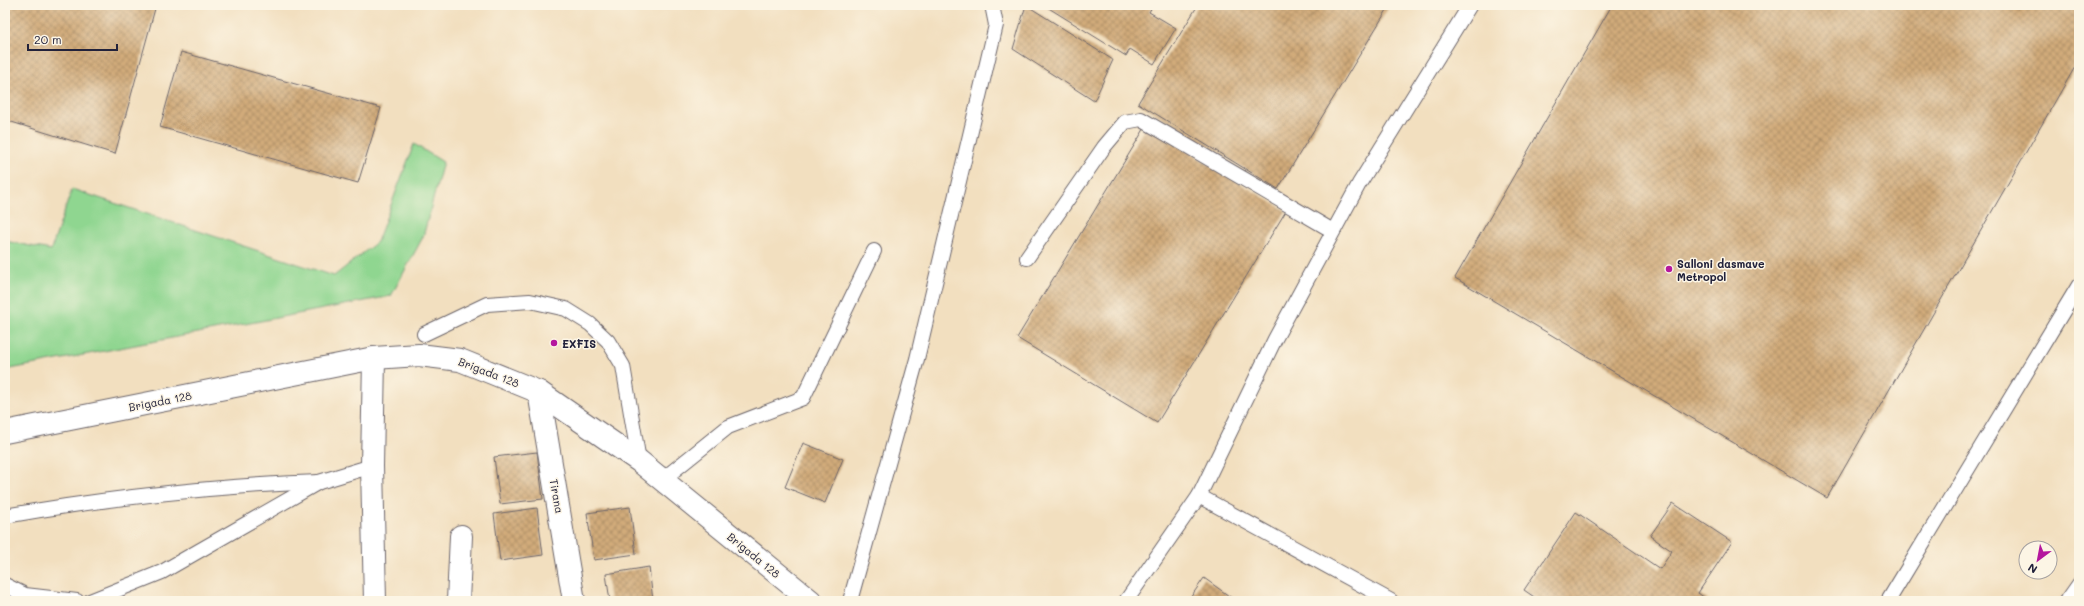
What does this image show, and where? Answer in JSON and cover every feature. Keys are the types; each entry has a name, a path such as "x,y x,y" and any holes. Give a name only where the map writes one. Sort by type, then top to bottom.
{"street":[{"name":"Brigada 128","path":"5,432 374,358 419,355 460,360 539,392 639,461 811,601"},
{"path":"374,358 372,466 375,601"},
{"name":"Tirana","path":"539,392 574,601"},
{"path":"458,601 461,536"}],"lane":[{"path":"850,601 920,343 996,25 992,5"},
{"path":"1126,601 1198,496 1275,338 1359,184 1470,5"},
{"path":"1027,258 1104,147 1125,122 1141,119 1334,231"},
{"path":"662,480 728,427 803,398 874,251"},
{"path":"1888,601 2079,285"},
{"path":"424,334 487,304 530,301 566,309 590,324 608,341 624,366 639,461"},
{"path":"90,601 162,572 319,482 372,466"},
{"path":"5,516 247,485 319,482"},
{"path":"1198,496 1391,601"},
{"path":"2067,601 2079,584"},
{"path":"5,585 25,595 77,601"}],"green space":[{"path":"414,144 443,162 423,237 391,296 5,370 5,241 51,250 72,189 334,276 377,242"}],"building":[{"path":"5,5 156,5 115,154 5,120"},
{"path":"1026,5 1113,60 1094,101 1013,49"},
{"path":"1048,5 1153,5 1149,12 1176,28 1154,64 1130,49 1126,56 1047,7"},
{"path":"1198,5 1390,5 1278,189 1138,103"},
{"path":"1612,5 2079,5 2079,60 1827,498 1455,278"},
{"path":"181,52 381,108 358,183 160,127"},
{"path":"1146,126 1286,211 1157,423 1017,338"},
{"path":"803,443 843,459 825,503 785,487"},
{"path":"537,452 543,499 500,504 494,457"},
{"path":"1673,503 1732,542 1698,593 1709,601 1540,601 1524,590 1576,512 1660,569 1672,551 1650,536"},
{"path":"630,507 636,554 594,560 587,513"},
{"path":"537,508 543,555 500,561 494,514"},
{"path":"649,567 653,601 610,601 606,574"},
{"path":"1204,578 1236,601 1188,601"}],"place":[{"name":"Salloni dasmave Metropol","path":"1669,269"},
{"name":"EXFIS","path":"554,343"}]}
